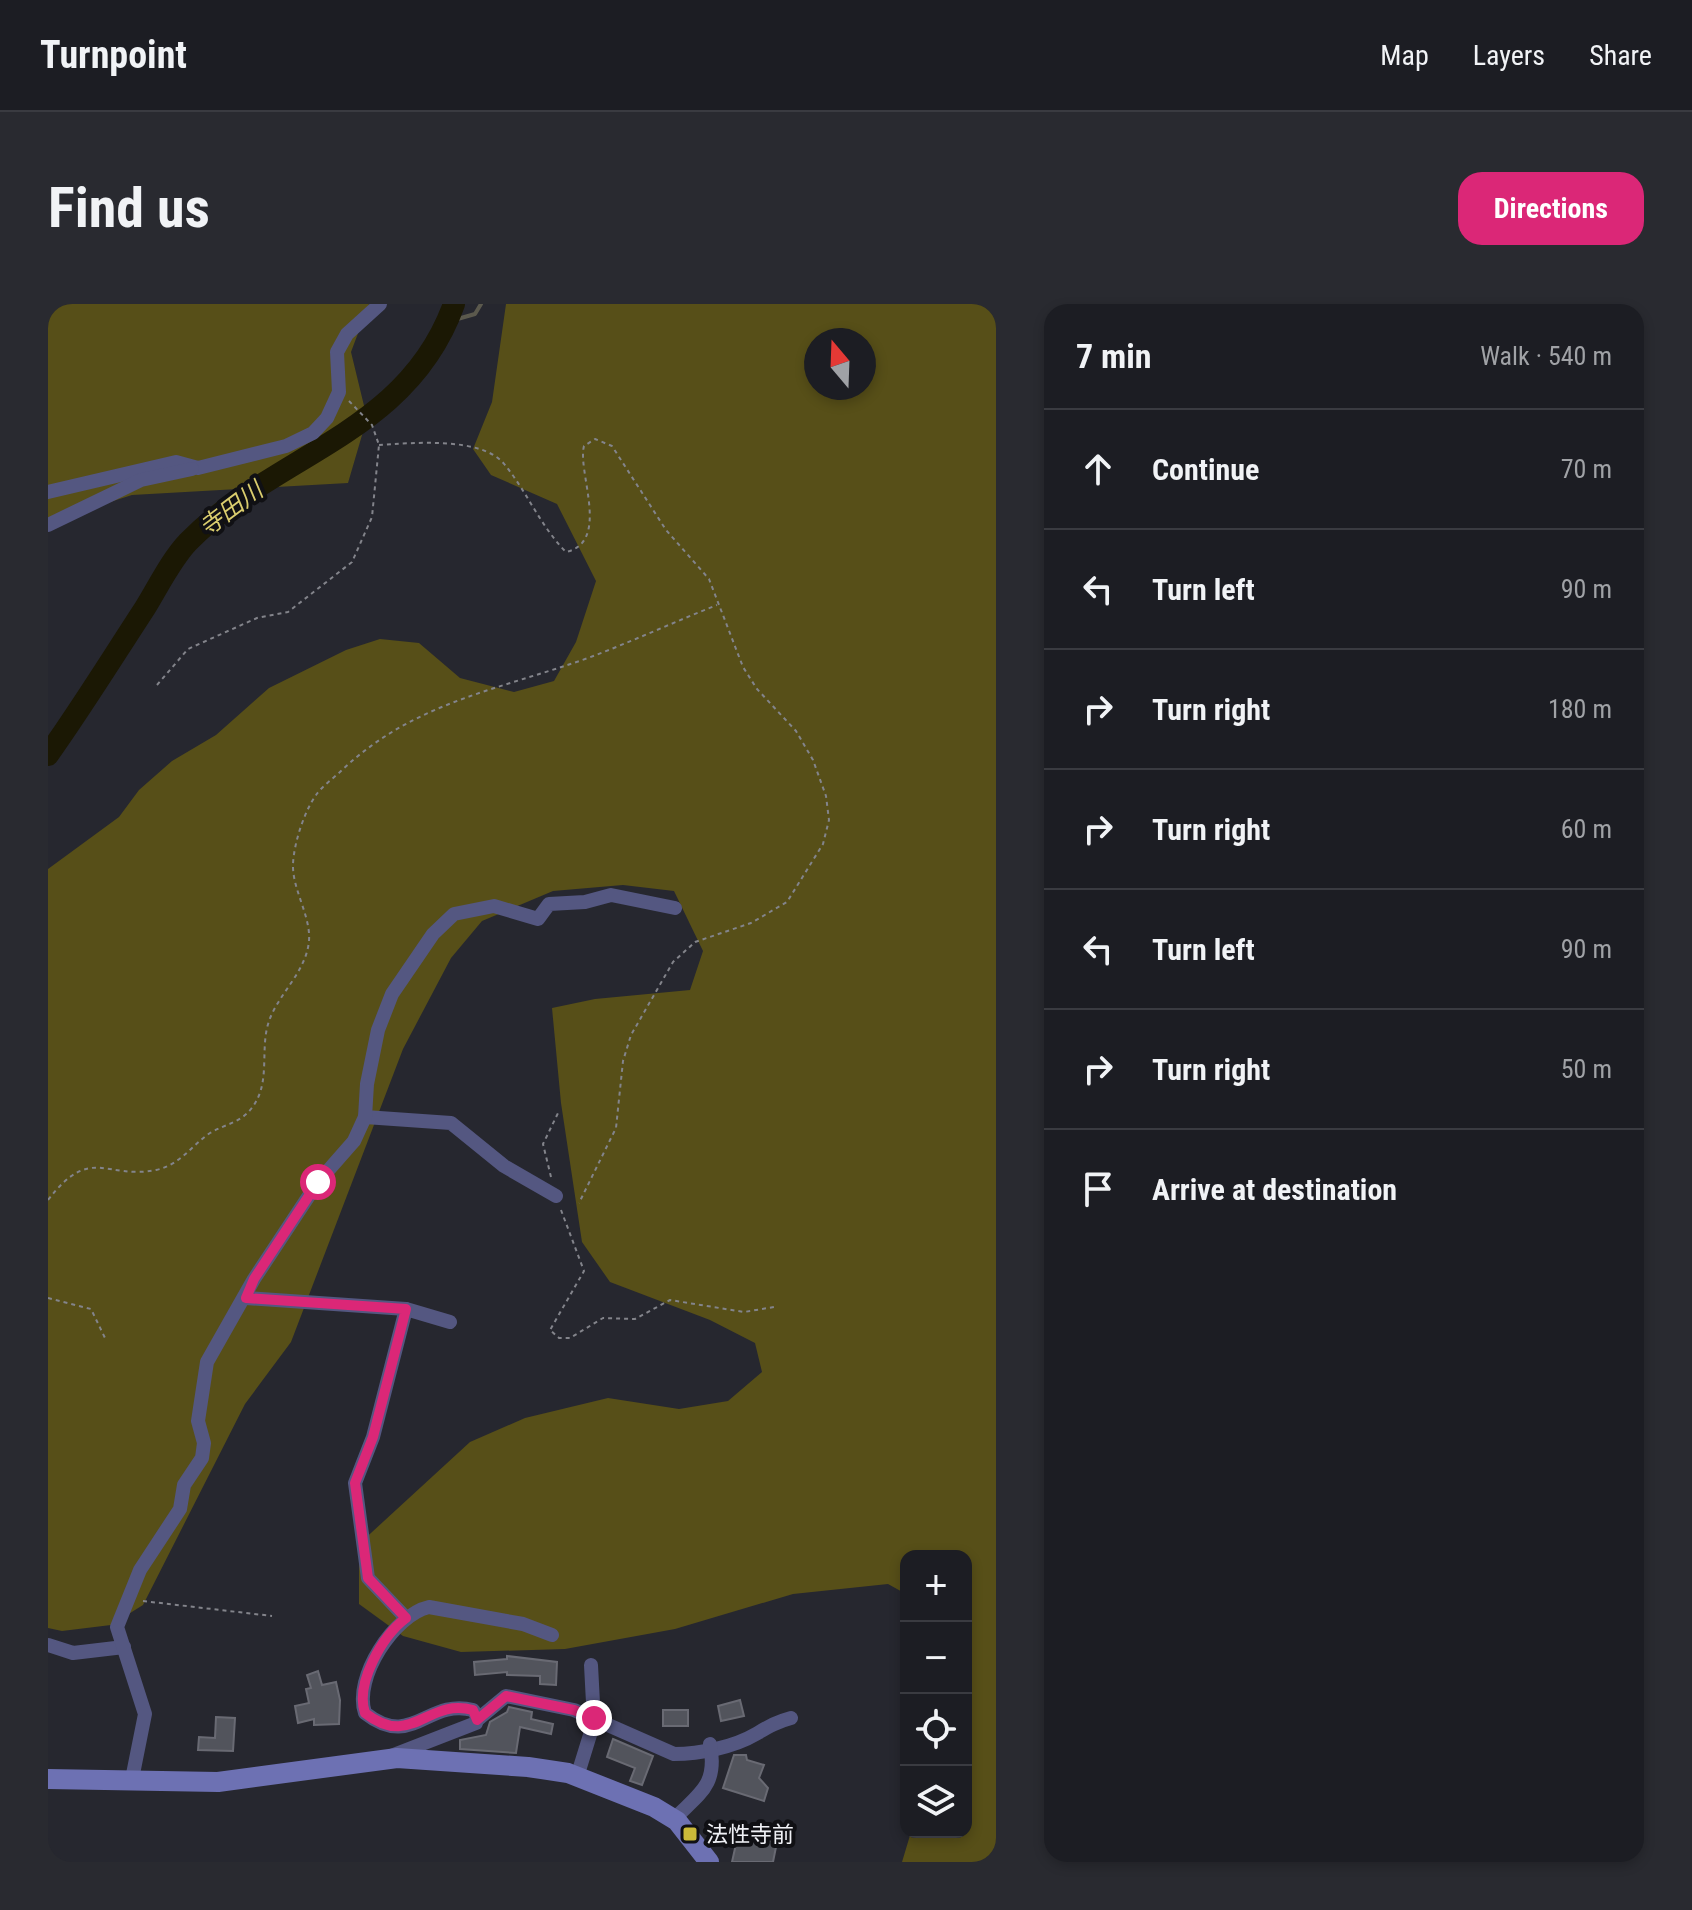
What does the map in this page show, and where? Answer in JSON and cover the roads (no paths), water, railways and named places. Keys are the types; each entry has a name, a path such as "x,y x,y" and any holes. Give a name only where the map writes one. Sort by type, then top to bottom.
{"main road":[{"path":"48,1779 252,1780 383,1759 528,1767 577,1777 674,1819 690,1834 709,1862"}],"street":[{"path":"48,525 141,480 286,446 313,433 327,418 339,392 337,352 347,334 380,304"},
{"path":"48,492 176,462 198,468"},
{"path":"132,1779 145,1714 117,1627 126,1599 140,1570 180,1509 184,1485 202,1458 204,1443 198,1421 207,1362 246,1298 254,1279 318,1182 354,1141 365,1117 367,1084 378,1030 392,994 433,934 454,914 494,906 538,919 549,904 585,902 611,895 675,908"},
{"path":"365,1117 451,1123 504,1166 556,1196"},
{"path":"246,1298 406,1309 450,1322"},
{"path":"406,1309 373,1437 355,1483 368,1578 406,1618"},
{"path":"477,1720 473,1710 452,1707 412,1726 396,1729 377,1723 365,1713 362,1694 387,1637 406,1618 429,1607 523,1624 552,1635"},
{"path":"48,1645 73,1653 124,1647"},
{"path":"577,1777 594,1718 591,1665"},
{"path":"383,1759 477,1720 506,1696 574,1710 674,1754 759,1733 774,1722 791,1718"},
{"path":"674,1819 709,1783 713,1765 710,1747"}],"waterway":[{"name":"寺田川","path":"48,755 170,565 188,542 222,512 336,439 405,384 433,348 454,304"},
{"path":"447,322 475,314 481,304"}],"place":[{"name":"法性寺前","path":"690,1834"}]}
